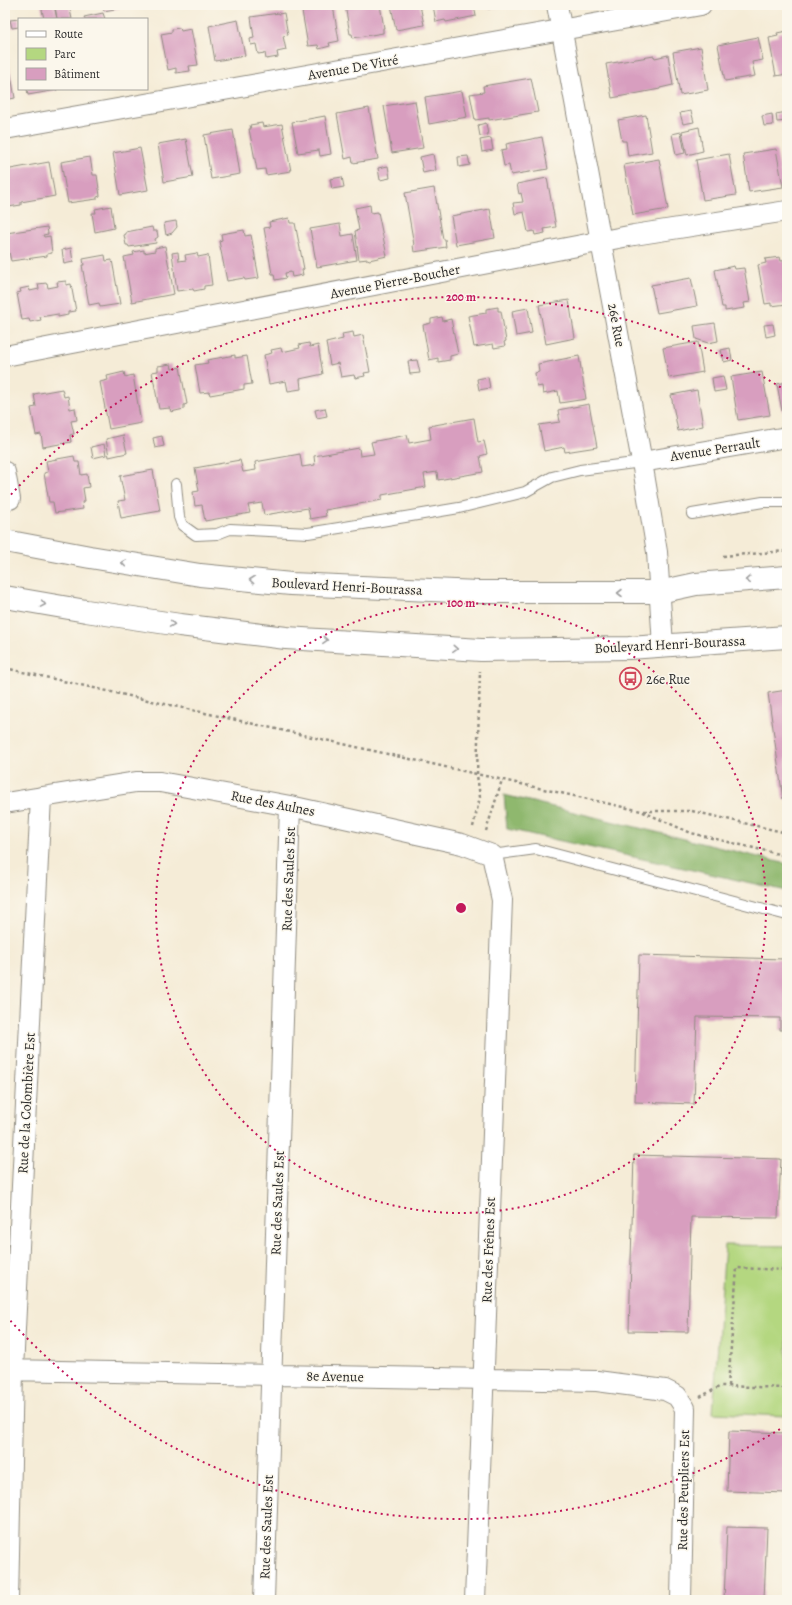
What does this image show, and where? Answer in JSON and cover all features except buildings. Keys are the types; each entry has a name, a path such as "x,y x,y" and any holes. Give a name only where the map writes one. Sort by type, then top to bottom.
{"main road":[{"name":"Boulevard Henri-Bourassa","path":"5,541 200,575 291,584 478,592 659,592 696,584 787,577"},
{"name":"Boulevard Henri-Bourassa","path":"5,597 180,626 286,638 481,650 545,650 663,646 787,637"}],"street":[{"name":"26e Rue","path":"557,5 642,462 657,552 663,646"},
{"name":"Avenue De Vitré","path":"5,129 701,5"},
{"name":"Avenue Pierre-Boucher","path":"5,356 634,235 787,212"},
{"name":"Avenue Perrault","path":"642,462 787,437"},
{"path":"5,472 10,499"},
{"name":"Rue des Aulnes","path":"5,803 136,782 160,782 290,806 480,851"},
{"name":"Rue de la Colombière Est","path":"8,1600 9,1370 41,797"},
{"name":"Rue des Saules Est","path":"264,1600 290,806"},
{"name":"Rue des Frênes Est","path":"475,1600 502,900 480,851"},
{"name":"8e Avenue","path":"9,1370 597,1381 665,1390 677,1396 686,1408"},
{"name":"Rue des Peupliers Est","path":"681,1600 686,1408"}],"lane":[{"path":"176,484 179,517 182,525 196,535 217,534 230,529 308,533 459,508 525,492 552,477 580,470 642,462"},
{"path":"692,514 762,502 787,502"},
{"path":"480,851 536,849 787,915"}],"path":[{"path":"723,556 787,551"},
{"path":"480,851 480,797 477,775 481,650"},
{"path":"5,668 641,811 691,833 787,856"},
{"path":"480,851 502,780"},
{"path":"641,811 692,811 787,833"},
{"path":"728,1386 737,1268 787,1270"},
{"path":"686,1408 706,1393 721,1386 787,1388"}],"green space":[{"path":"504,795 787,864 787,891 507,829"},
{"path":"725,1245 787,1246 787,1416 713,1413"}],"place":[{"name":"26e Rue","path":"630,679"}]}
